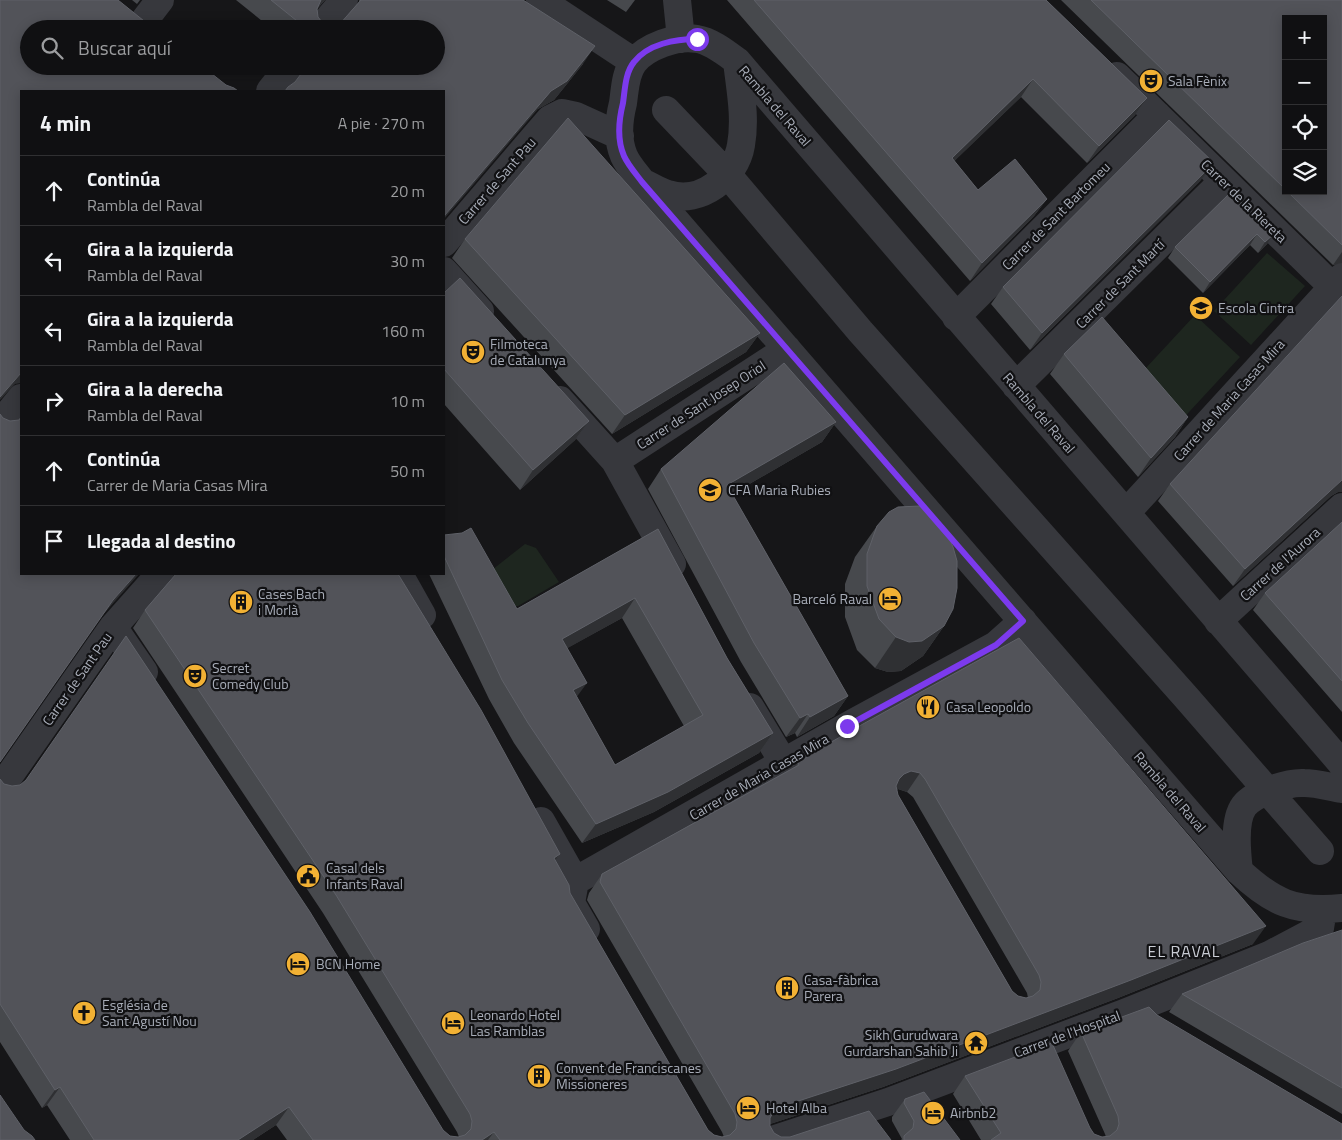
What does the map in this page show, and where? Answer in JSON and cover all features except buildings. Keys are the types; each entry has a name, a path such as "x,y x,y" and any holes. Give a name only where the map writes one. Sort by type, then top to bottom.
{"street":[{"path":"137,20 160,0"},
{"path":"327,20 344,0"},
{"path":"540,0 634,62"},
{"path":"677,0 681,39"},
{"name":"Rambla del Raval","path":"1332,908 1284,904 1263,892 1239,871 642,182 624,156 620,136 620,114 627,78 634,62 655,47 681,39 697,39 724,51 737,61 1342,764"},
{"name":"Rambla del Raval","path":"642,182 668,195 694,196 719,184 727,174 741,147 743,117 737,61"},
{"name":"Carrer de la Riereta","path":"1101,61 1224,181 1339,287"},
{"path":"271,90 283,75"},
{"path":"666,110 727,174 867,338 1320,851"},
{"name":"Carrer de Sant Pau","path":"445,242 550,119 562,113 576,116 620,136"},
{"name":"Carrer de Sant Bartomeu","path":"956,317 1157,115"},
{"name":"Carrer de Sant Martí","path":"1016,386 1224,181"},
{"path":"445,272 496,330"},
{"name":"Carrer de Maria Casas Mira","path":"1126,513 1339,287"},
{"name":"Carrer de Sant Josep Oriol","path":"615,461 787,349"},
{"path":"542,380 615,461 678,560 684,588"},
{"path":"0,424 20,399"},
{"name":"Carrer de l'Aurora","path":"1218,621 1342,507"},
{"name":"Carrer de Sant Pau","path":"0,789 114,627 159,575"},
{"path":"400,575 433,634"},
{"name":"Carrer de Maria Casas Mira","path":"575,881 857,730 996,645 1023,621"},
{"path":"114,627 157,692"},
{"path":"737,686 776,750"},
{"path":"1239,871 1236,850 1238,826 1244,806 1268,790 1303,782 1342,789"},
{"path":"527,797 575,881 571,903 600,954"},
{"name":"Carrer de l'Hospital","path":"772,1140 864,1110 1043,1045 1152,1015 1320,928 1332,908"},
{"path":"864,1110 881,1132"}],"shaded area":[{"path":"1267,253 1305,286 1251,345 1214,311"},
{"path":"1195,315 1240,357 1177,425 1132,383"},
{"path":"525,544 536,548 559,582 518,606 511,606 483,577"}],"place":[{"name":"Sala Fènix","path":"1151,81"},
{"name":"Escola Cintra","path":"1201,308"},
{"name":"Filmoteca de Catalunya","path":"473,352"},
{"name":"CFA Maria Rubies","path":"710,490"},
{"name":"Barceló Raval","path":"890,599"},
{"name":"Cases Bach i Morlà","path":"241,602"},
{"name":"Secret Comedy Club","path":"195,676"},
{"name":"Casa Leopoldo","path":"928,707"},
{"name":"Casal dels Infants Raval","path":"308,876"},
{"name":"BCN Home","path":"298,964"},
{"name":"Casa-fàbrica Parera","path":"787,988"},
{"name":"Església de Sant Agustí Nou","path":"84,1013"},
{"name":"Leonardo Hotel Las Ramblas","path":"453,1023"},
{"name":"Sikh Gurudwara Gurdarshan Sahib Ji","path":"976,1043"},
{"name":"Convent de Franciscanes Missioneres","path":"539,1076"},
{"name":"Hotel Alba","path":"748,1108"},
{"name":"Airbnb2","path":"933,1113"}],"district":[{"name":"EL RAVAL","path":"1184,951"}],"route":[{"path":"697,39 681,39 655,47 634,62 627,78 620,114 620,136 624,156 642,182 1023,621 996,645 847,726"}]}
